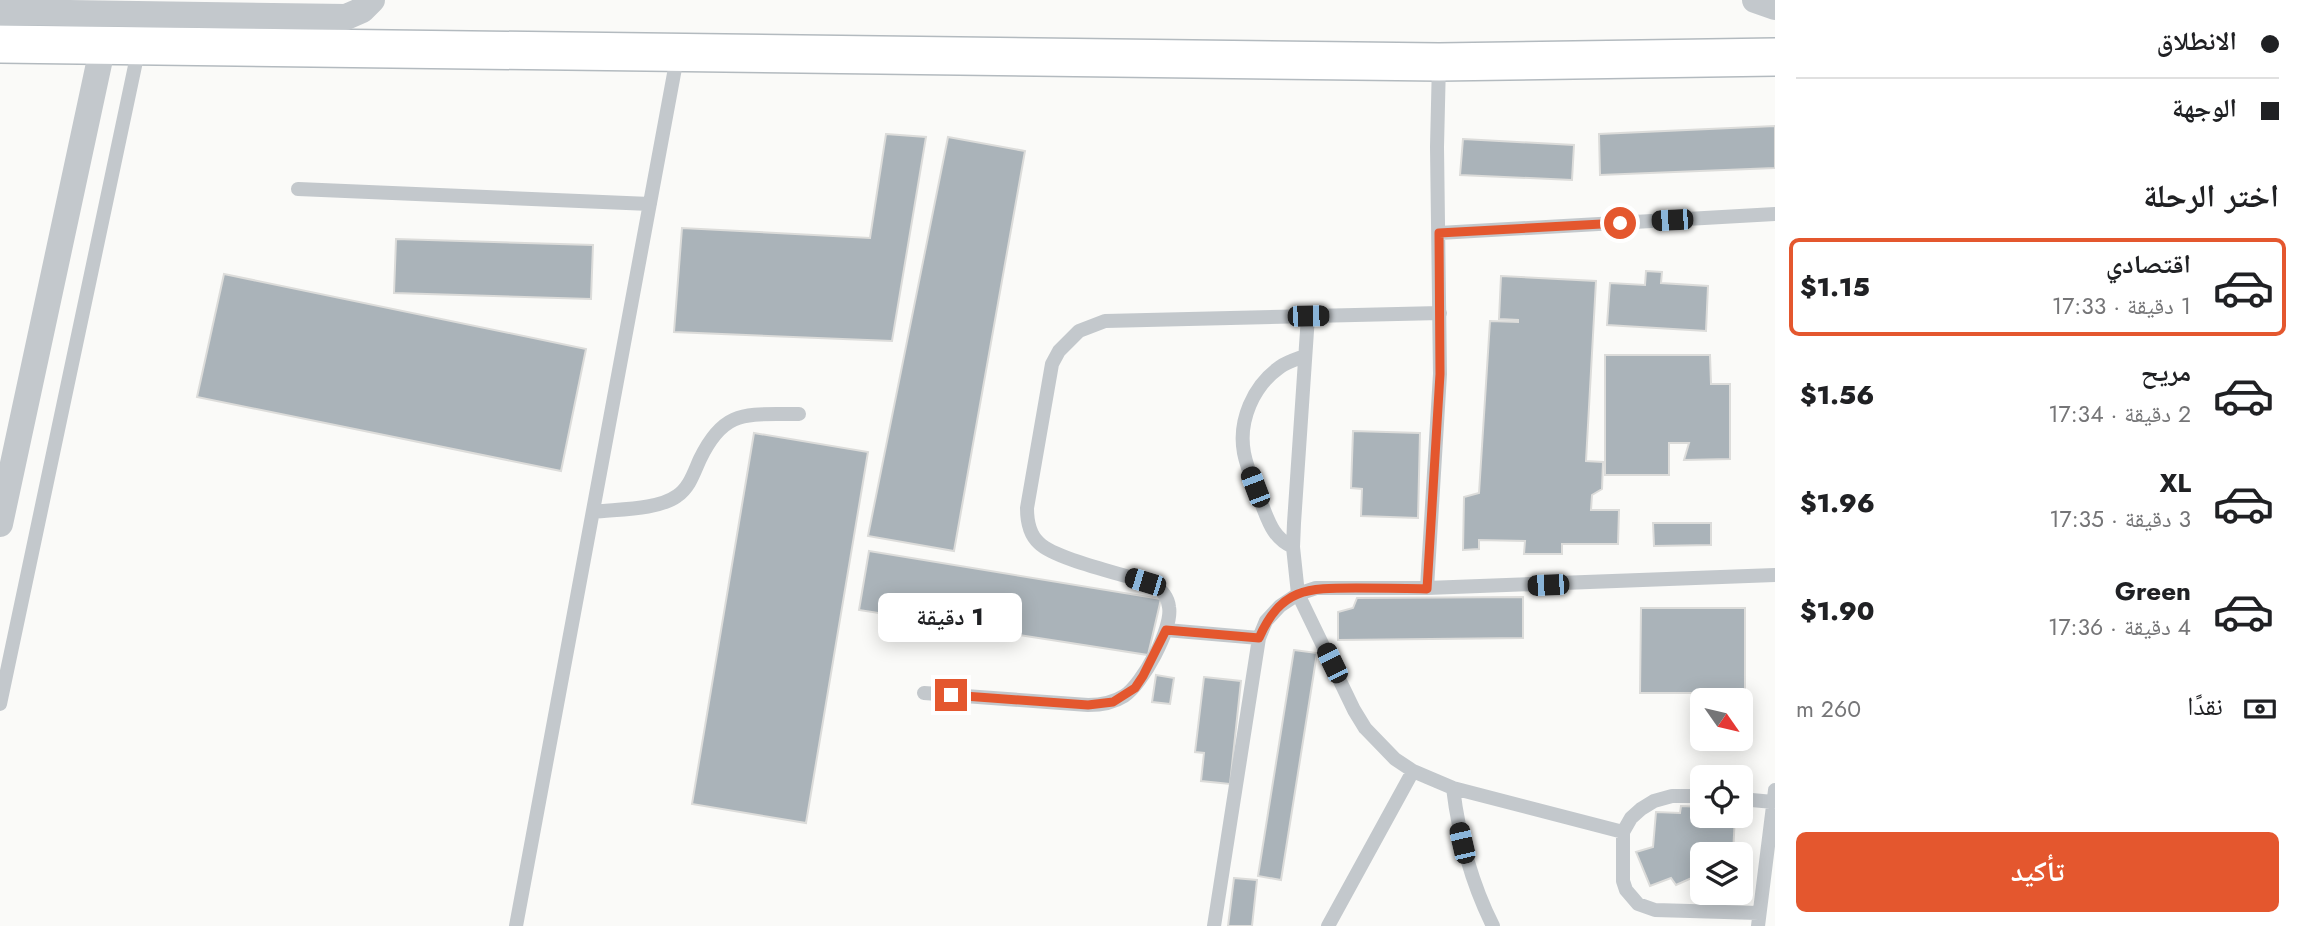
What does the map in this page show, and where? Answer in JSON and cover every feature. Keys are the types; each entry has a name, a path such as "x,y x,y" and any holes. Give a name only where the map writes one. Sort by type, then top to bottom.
{"street":[{"path":"0,12 346,17 362,10 372,0"},
{"path":"1755,0 1775,7"},
{"path":"0,44 1439,62 1775,57"},
{"path":"0,524 103,45"}],"lane":[{"path":"0,704 139,46"},
{"path":"516,926 679,51"},
{"path":"1427,589 1440,374 1437,147 1439,62"},
{"path":"298,189 650,204"},
{"path":"1439,233 1775,214"},
{"path":"924,693 1088,705 1113,702 1135,688 1166,630 1170,609 1162,591 1154,585 1056,554 1038,543 1027,521 1052,364 1059,351 1079,331 1105,320 1440,313"},
{"path":"1308,316 1293,547 1297,594 1365,728 1395,759 1413,771 1453,788 1623,832"},
{"path":"1293,547 1284,543 1271,529 1247,466 1243,434 1245,418 1259,388 1282,365 1305,356"},
{"path":"593,512 656,505 677,496 693,477 717,430 729,421 743,415 799,414"},
{"path":"1214,926 1259,638 1266,621 1280,606 1297,594 1316,588 1427,589 1775,575"},
{"path":"1166,630 1259,638"},
{"path":"1328,926 1413,771"},
{"path":"1453,788 1457,822 1467,863 1493,926"},
{"path":"1690,796 1672,796 1654,801 1631,818 1623,832 1623,881 1626,890 1638,904 1655,910 1759,919 1774,796 1753,798"}],"building":[{"path":"1775,126 1775,168 1600,175 1599,134"},
{"path":"886,134 926,137 892,341 674,332 682,228 870,238"},
{"path":"948,137 1025,151 954,551 868,536"},
{"path":"1463,139 1574,145 1572,180 1460,175"},
{"path":"396,239 593,245 591,299 394,293"},
{"path":"1646,271 1662,272 1661,283 1708,286 1706,331 1607,325 1610,283 1645,285"},
{"path":"224,274 586,349 561,471 197,397"},
{"path":"1501,276 1596,281 1586,461 1603,462 1602,489 1592,495 1591,510 1619,510 1618,544 1562,544 1562,554 1524,554 1525,541 1479,540 1479,549 1463,550 1464,497 1479,493 1490,321 1518,322 1499,319"},
{"path":"1605,355 1710,355 1711,384 1730,384 1730,459 1684,460 1689,443 1669,443 1669,475 1605,475"},
{"path":"1353,431 1420,433 1418,518 1361,516 1362,489 1351,488"},
{"path":"754,433 868,452 806,823 692,804"},
{"path":"1653,523 1711,523 1711,545 1654,546"},
{"path":"869,551 1161,599 1148,655 859,610"},
{"path":"1523,597 1523,638 1338,640 1338,612 1353,608 1357,598"},
{"path":"1641,608 1745,608 1745,688 1690,688 1690,693 1640,693"},
{"path":"1294,650 1317,653 1281,880 1258,876"},
{"path":"1156,675 1174,678 1170,704 1152,702"},
{"path":"1204,677 1241,681 1230,784 1201,781 1204,753 1195,752"},
{"path":"1681,806 1690,806 1690,828 1734,828 1734,842 1690,842 1690,879 1676,885 1671,878 1650,886 1636,852 1653,847 1656,812 1680,813"},
{"path":"1234,878 1257,880 1252,926 1228,926"}],"route":[{"path":"951,695 1101,705 1125,696 1135,688 1166,630 1259,638 1266,621 1280,606 1297,594 1316,588 1427,589 1440,374 1439,233 1620,223"}]}
